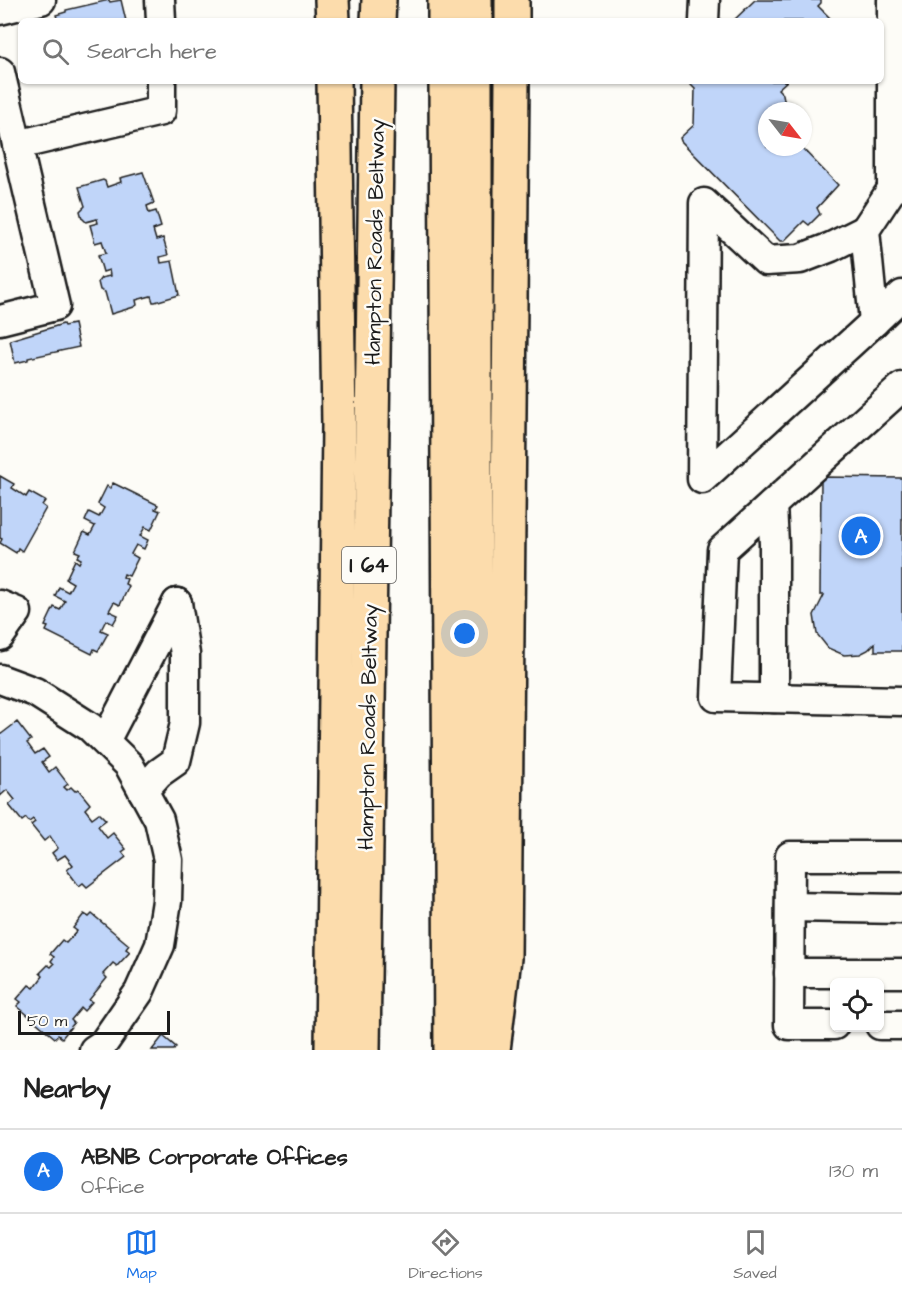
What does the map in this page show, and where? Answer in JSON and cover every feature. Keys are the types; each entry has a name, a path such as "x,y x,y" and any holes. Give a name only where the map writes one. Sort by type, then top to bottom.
{"highway":[{"path":"332,0 333,18"},
{"path":"378,18 379,0"},
{"path":"445,0 445,18"},
{"path":"475,0 475,18"},
{"path":"512,0 512,18"},
{"path":"332,1050 339,425 334,84"},
{"name":"Hampton Roads Beltway","path":"363,1050 377,84"},
{"path":"446,84 451,1050"},
{"path":"475,84 475,1050"},
{"path":"493,1050 504,958 512,84"}],"street":[{"path":"0,10 41,0"},
{"path":"160,0 161,18"},
{"path":"704,18 705,0"},
{"path":"892,0 897,187 865,230 800,259 766,261 705,203 702,479 902,295"},
{"path":"0,72 55,306 0,320"},
{"path":"17,145 161,111 161,84"},
{"path":"865,230 874,322"},
{"path":"898,397 722,550 716,697 902,701"},
{"path":"772,505 774,698"},
{"path":"105,741 177,603 185,654 184,723 176,761 159,773 143,791"},
{"path":"0,605 17,612 0,636"},
{"path":"0,679 35,692 90,727 129,765 159,820 168,860 166,901 160,945 139,992 102,1044 94,1050"},
{"path":"830,1025 789,1025 790,856 902,856"},
{"path":"790,908 902,909"},
{"path":"789,973 902,973"},
{"path":"884,1026 902,1026"}],"building":[{"path":"109,0 110,2 121,0 125,18 57,18 56,15 66,10"},
{"path":"755,0 821,0 818,6 830,18 736,18"},
{"path":"690,84 784,84 778,89 783,94 784,102 758,102 758,156 810,156 838,185 817,208 820,214 809,225 804,221 784,241 780,241 681,141 680,138 694,125 695,89"},
{"path":"143,172 154,203 147,206 149,213 156,211 161,227 153,230 156,240 163,238 168,255 160,257 161,263 172,261 179,295 155,302 151,296 136,300 137,305 134,307 111,314 105,292 100,290 98,282 101,278 110,276 109,270 103,272 98,255 106,253 102,241 95,243 90,225 98,223 97,219 86,222 82,218 80,211 85,206 79,187 103,180 107,187 121,182 120,178"},
{"path":"63,324 64,326 74,324 79,347 15,363 10,340"},
{"path":"0,476 14,484 12,488 26,497 29,492 45,501 42,505 46,508 22,551 18,548 16,553 0,543 2,539 0,538"},
{"path":"821,477 902,478 902,651 875,651 875,643 860,654 844,655 828,648 817,634 814,615 824,595 820,595"},
{"path":"113,483 158,505 155,509 160,511 151,530 145,527 140,536 148,540 144,549 136,545 131,554 138,558 129,576 124,574 123,577 127,579 125,584 129,586 120,605 114,602 109,611 118,615 113,624 106,620 101,630 108,633 98,651 94,649 92,654 46,631 48,627 45,626 54,607 60,610 65,601 55,596 59,587 68,592 73,583 66,579 75,560 79,563 81,559 77,557 80,553 75,551 84,532 90,535 95,526 85,521 89,512 99,517 104,508 98,504 107,486 110,488"},
{"path":"17,722 31,740 27,743 35,754 43,749 49,757 42,762 49,772 55,767 68,784 64,787 67,790 71,787 75,791 78,789 90,804 85,809 92,818 99,813 106,820 98,826 107,838 113,833 126,849 122,852 126,857 87,887 83,883 79,886 67,870 73,865 65,855 57,860 52,853 58,848 50,836 44,841 31,825 35,822 33,819 29,822 26,818 22,821 9,805 15,800 7,790 0,796 0,735"},
{"path":"84,914 89,917 92,914 129,945 126,949 130,952 117,966 113,963 103,974 107,978 89,1000 92,1002 84,1011 81,1008 71,1020 74,1023 62,1038 58,1035 55,1038 17,1006 21,1002 17,999 29,985 34,988 43,976 40,973 48,965 51,967 54,964 51,961 54,957 50,954 62,940 66,943 77,931 73,928"},
{"path":"163,1036 176,1047 174,1050 152,1050"}],"place":[{"name":"ABNB Corporate Offices","path":"861,536"}]}
